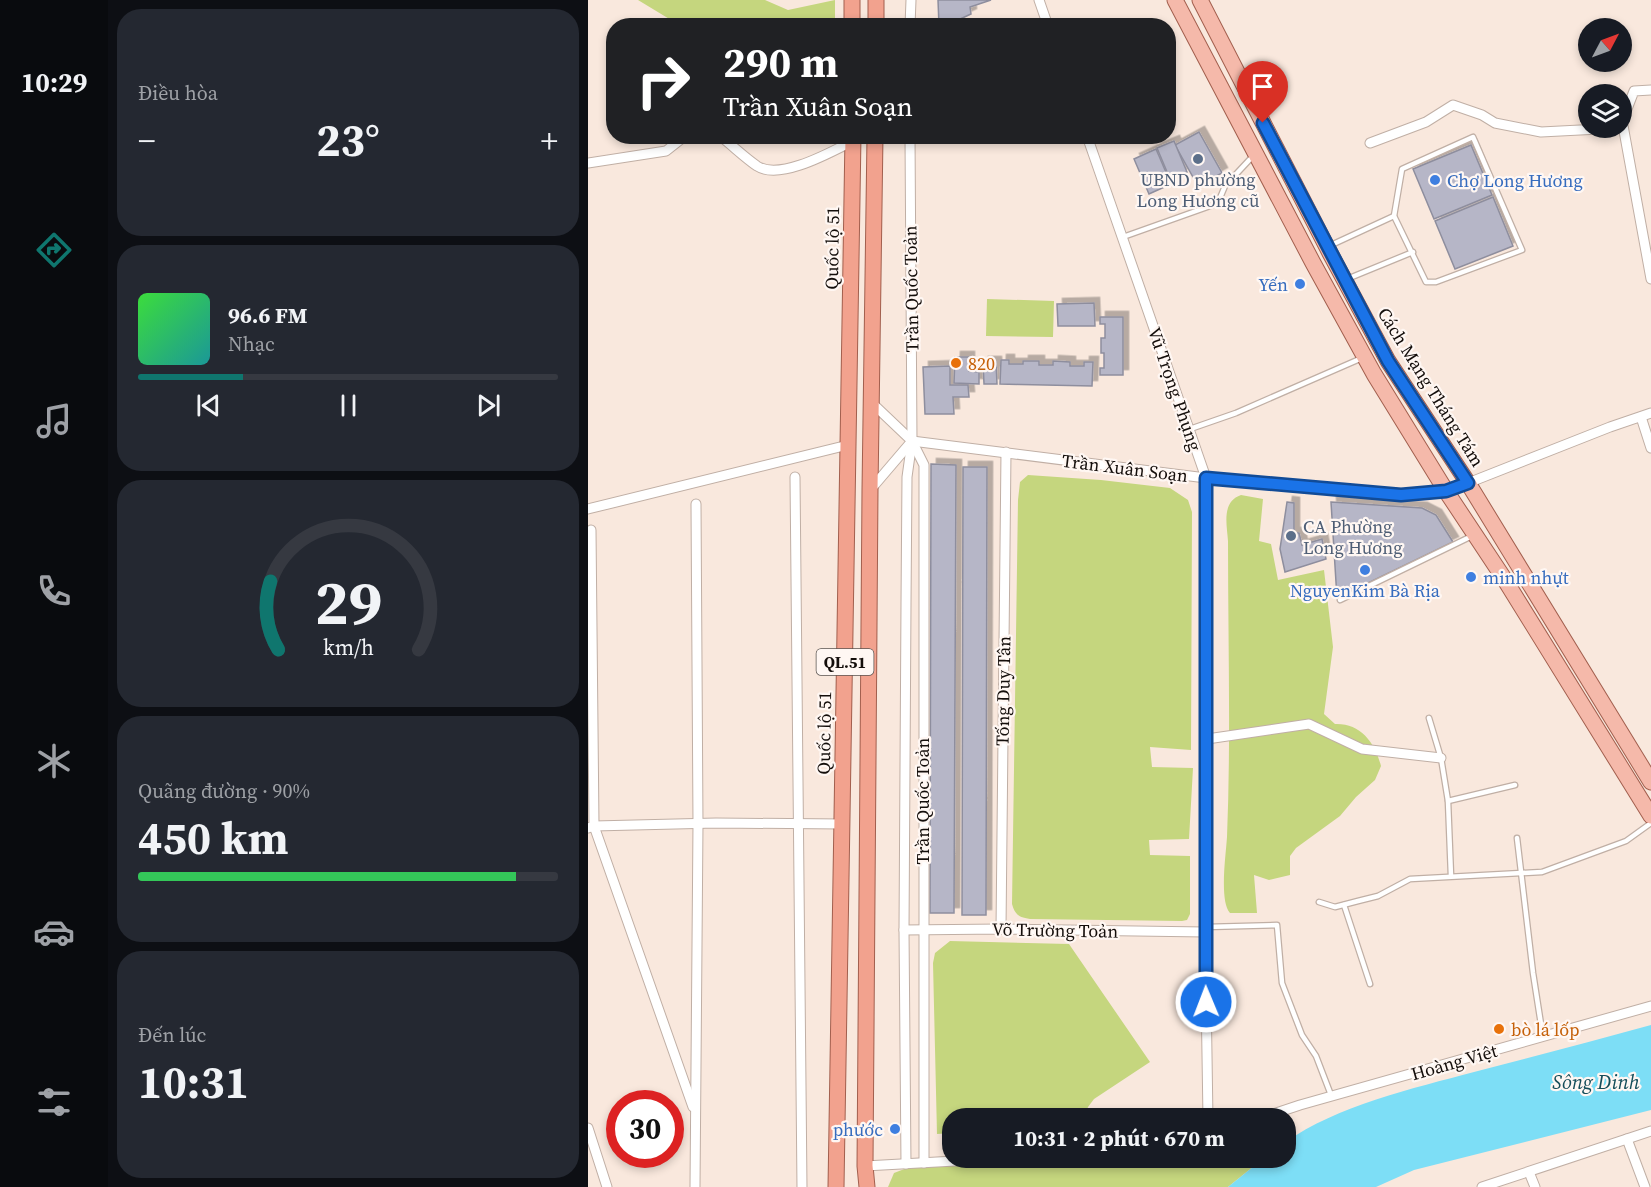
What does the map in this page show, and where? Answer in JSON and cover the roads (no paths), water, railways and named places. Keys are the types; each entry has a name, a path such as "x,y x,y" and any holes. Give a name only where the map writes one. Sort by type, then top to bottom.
{"highway":[{"path":"852,0 852,18"},
{"path":"876,0 876,18"},
{"name":"Quốc lộ 51","path":"836,1187 853,144"},
{"name":"QL.51","path":"867,1187 865,1166 870,490 875,144"}],"main road":[{"path":"1175,0 1365,357 1446,491 1476,534 1651,816"},
{"name":"Cách Mạng Tháng Tám","path":"1200,0 1326,246 1388,361 1468,483 1651,782"},
{"path":"1446,491 1468,483"}],"street":[{"path":"910,0 910,18"},
{"path":"1039,0 1045,18"},
{"path":"1632,96 1634,91 1651,90"},
{"path":"1370,143 1426,122 1453,105 1482,115 1495,123 1540,132 1578,130"},
{"path":"1625,138 1651,279"},
{"path":"588,163 666,150 674,144"},
{"path":"730,144 758,167 781,171 811,162 844,144"},
{"name":"Trần Quốc Toản","path":"906,1164 904,930 907,477 912,441 910,144"},
{"name":"Vũ Trọng Phụng","path":"1091,144 1206,478 1205,930 1208,1108"},
{"path":"870,490 912,441 872,403"},
{"path":"1468,483 1646,415 1651,448"},
{"name":"Trần Quốc Toản","path":"912,441 924,465 922,603 924,1163"},
{"name":"Trần Xuân Soạn","path":"912,441 1206,478 1401,495 1446,491"},
{"path":"588,509 848,445"},
{"name":"Tống Duy Tân","path":"1000,929 1006,452"},
{"path":"795,477 802,1187"},
{"path":"695,1187 698,824 696,504"},
{"path":"591,530 591,827 696,1113"},
{"path":"906,604 922,603"},
{"path":"1207,739 1309,724 1362,749 1441,758"},
{"path":"905,772 922,771"},
{"path":"591,827 843,824"},
{"name":"Võ Trường Toản","path":"904,930 1205,930"},
{"name":"Hoàng Việt","path":"1291,1108 1651,1006"},
{"path":"588,1128 607,1187"},
{"path":"1482,1187 1651,1131"},
{"path":"1627,1139 1645,1187"},
{"path":"865,1166 942,1162"},
{"path":"1529,1172 1535,1187"}],"lane":[{"path":"1473,137 1522,250 1436,282 1426,282 1394,216 1402,169 1473,137"},
{"path":"1123,237 1212,205 1220,198 1225,186 1255,152"},
{"path":"1326,246 1394,216"},
{"path":"1344,280 1413,252"},
{"path":"1189,430 1236,413 1365,357"},
{"path":"1340,600 1476,534"},
{"path":"1430,718 1441,758 1448,801 1451,876"},
{"path":"1448,801 1515,786"},
{"path":"1319,902 1335,907 1344,905 1378,896 1410,879 1542,872 1626,841 1651,823"},
{"path":"1517,837 1544,1038"},
{"path":"1344,905 1370,984"},
{"path":"1205,930 1277,925 1282,984 1302,1035 1316,1056 1332,1098"}],"water":[{"name":"Sông Dinh","path":"1651,1025 1651,1110 1414,1170 1376,1187 1228,1187 1252,1168 1296,1168 1296,1136 1306,1129 1352,1108 1426,1085"}],"place":[{"name":"UBND phường Long Hương cũ","path":"1198,159"},
{"name":"Chợ Long Hương","path":"1435,180"},
{"name":"Yến","path":"1300,284"},
{"name":"820","path":"956,363"},
{"name":"CA Phường Long Hương","path":"1291,536"},
{"name":"NguyenKim Bà Rịa","path":"1365,570"},
{"name":"minh nhựt","path":"1471,577"},
{"name":"bò lá lốp","path":"1499,1029"},
{"name":"phước","path":"895,1129"}]}
